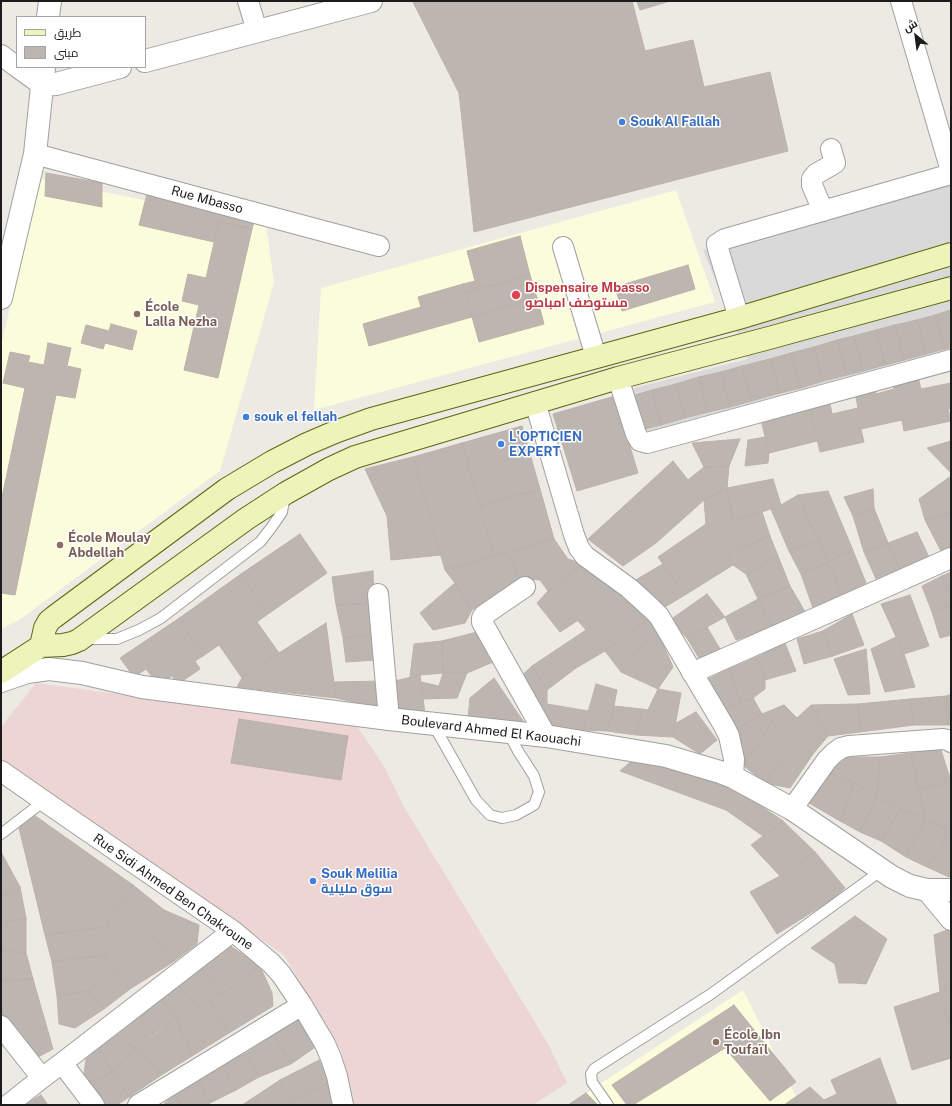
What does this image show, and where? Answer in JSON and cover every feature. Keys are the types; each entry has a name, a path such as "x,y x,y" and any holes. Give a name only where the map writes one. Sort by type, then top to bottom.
{"main road":[{"path":"41,646 44,628 54,617 227,489 272,462 307,444 371,419 739,318 951,254"},
{"path":"1,672 41,646 63,645 79,640 246,519 286,493 329,469 355,458 618,378 951,288"}],"street":[{"path":"48,16 50,1"},
{"path":"248,1 256,31"},
{"path":"146,60 371,1"},
{"path":"901,1 951,171"},
{"path":"1,55 16,66"},
{"path":"20,68 43,76 56,84 116,68"},
{"path":"1,298 35,154 43,76"},
{"path":"824,211 812,185 812,179 816,174 835,163 830,149"},
{"name":"Rue Mbasso","path":"35,154 378,246"},
{"path":"739,318 717,244 725,239 951,174"},
{"path":"563,247 596,357"},
{"path":"618,378 636,434 640,441 647,443 951,360"},
{"path":"535,402 579,548 585,556 629,588 659,616 729,736 734,759 733,777"},
{"path":"692,673 951,558"},
{"path":"525,587 484,615 482,622 546,736"},
{"path":"378,594 389,719"},
{"name":"Boulevard Ahmed El Kaouachi","path":"1,681 27,672 49,670 82,673 142,687 389,719 546,736 666,756 733,777 792,809 892,877 910,886 926,890 951,890"},
{"path":"792,809 828,760 841,748 849,746 942,739 951,742"},
{"name":"Rue Sidi Ahmed Ben Chakroune","path":"1,771 233,931 271,963 281,974 302,1005 325,1044 337,1076 343,1105"},
{"path":"926,890 951,920"},
{"path":"8,1105 233,931"},
{"path":"138,1105 302,1005"},
{"path":"1,1026 42,1078"},
{"path":"62,1064 94,1105"}],"lane":[{"path":"79,640 117,639 139,630 161,618 260,542 282,512 286,493"},
{"path":"433,724 476,800 490,815 502,818 516,815 534,805 539,792 534,776 508,732"},
{"path":"1,834 44,802"},
{"path":"608,1105 592,1082 591,1074 594,1069 711,994 882,870"}],"shaded area":[{"name":"École Lalla Nezha","path":"41,179 266,225 274,283 220,471 19,620 1,629 1,345"},
{"path":"951,181 951,354 635,444 619,392 748,359 703,250"},
{"name":"Dispensaire Mbasso مستوصف امباصو","path":"676,190 715,302 314,410 321,288"},
{"name":"Souk Melilia سوق مليلية","path":"36,683 357,726 385,768 404,807 547,1042 567,1083 533,1105 354,1105 341,1050 284,955 1,759 1,727"},
{"name":"École Ibn Toufaïl","path":"743,990 800,1105 568,1105"}],"building":[{"name":"Souk Al Fallah","path":"632,1 645,51 693,40 704,87 770,72 788,151 474,232 459,93 413,2"},
{"path":"637,1 670,1 640,10"},
{"path":"46,173 102,183 102,207 45,196"},
{"path":"147,194 255,218 252,229 219,221 214,242 139,225"},
{"path":"219,221 252,229 218,378 184,370 199,305 182,301 188,274 206,278"},
{"path":"520,236 530,275 465,293 463,284 475,281 467,251"},
{"path":"688,265 695,289 622,311 615,287"},
{"path":"530,275 537,298 472,317 465,293"},
{"path":"463,284 472,317 369,346 363,324 421,307 418,297"},
{"path":"537,298 544,324 479,342 472,317"},
{"path":"951,310 951,348 945,349 935,315"},
{"path":"935,315 945,349 926,354 917,320"},
{"path":"917,320 926,354 904,360 895,325"},
{"path":"111,324 137,331 132,350 105,343 103,349 81,343 86,325 109,331"},
{"path":"895,325 904,360 885,365 876,330"},
{"path":"876,330 885,365 863,371 854,336"},
{"path":"854,336 863,371 847,375 837,340"},
{"path":"837,340 847,375 823,381 814,347"},
{"path":"48,343 71,348 67,366 81,369 75,398 56,395 15,595 1,593 1,502 25,388 3,383 10,352 30,356 28,362 44,365"},
{"path":"814,347 823,381 801,388 791,353"},
{"path":"791,353 801,388 780,393 770,359"},
{"path":"770,359 780,393 751,401 742,366"},
{"path":"742,366 751,401 730,407 721,372"},
{"path":"721,372 730,407 708,412 699,377"},
{"path":"699,377 708,412 685,418 676,384"},
{"path":"918,377 921,389 951,383 951,408 948,409 951,421 904,431 902,420 861,429 864,442 820,452 810,409 830,404 832,414 858,408 855,392 874,387 876,394 894,389 893,383"},
{"path":"676,384 685,418 661,425 652,390"},
{"path":"652,390 661,425 640,430 632,396"},
{"path":"615,396 638,473 577,491 553,414"},
{"path":"810,409 817,441 769,453 761,420"},
{"path":"522,426 540,489 480,506 462,443"},
{"path":"765,437 769,453 768,463 745,466 748,440"},
{"path":"740,439 729,466 704,467 692,443"},
{"path":"951,441 951,473 927,448"},
{"path":"462,443 494,556 445,570 413,457"},
{"path":"413,457 441,555 391,560 387,516 365,469"},
{"path":"673,461 704,500 656,543 624,506"},
{"path":"729,466 727,488 704,500 688,480 704,467"},
{"path":"951,476 951,512 925,520 919,499"},
{"path":"773,479 781,505 733,521 727,488"},
{"path":"727,488 733,521 762,512 770,536 726,555 706,524 704,500"},
{"path":"540,489 554,539 494,556 480,506"},
{"path":"873,489 874,508 853,516 844,497"},
{"path":"828,491 852,548 828,562 820,541 806,516 798,495"},
{"path":"798,495 806,516 820,541 789,551 771,509"},
{"path":"624,506 656,543 623,566 588,539"},
{"path":"874,508 888,543 864,552 853,516"},
{"path":"951,512 951,548 942,553 925,520"},
{"path":"706,524 733,565 685,595 658,557"},
{"path":"917,532 929,557 900,570 888,543"},
{"path":"300,534 327,573 268,614 241,574"},
{"path":"770,536 778,556 746,574 733,565 726,555"},
{"path":"554,539 568,559 583,564 548,591 540,580 520,579 508,552"},
{"path":"820,541 828,562 801,574 789,551"},
{"path":"888,543 900,570 877,581 864,552"},
{"path":"852,548 866,583 842,595 828,562"},
{"path":"508,552 520,579 472,610 445,570"},
{"path":"778,556 790,586 758,599 746,574"},
{"path":"828,562 842,595 813,608 801,574"},
{"path":"583,564 616,588 600,606 560,632 537,603 548,591"},
{"path":"663,564 685,595 665,607 632,582"},
{"path":"373,571 374,603 336,605 332,577"},
{"path":"951,572 951,596 942,576"},
{"path":"241,574 268,614 257,622 279,653 242,678 219,645 203,656 178,619"},
{"path":"942,576 951,596 951,605 932,612 922,586"},
{"path":"455,583 472,610 465,623 433,630 420,613"},
{"path":"790,586 807,615 773,628 758,599"},
{"path":"616,588 648,619 605,651 578,621 600,606"},
{"path":"707,594 725,617 687,638 670,620"},
{"path":"910,595 929,646 904,654 881,604"},
{"path":"758,599 773,628 736,640 725,617"},
{"path":"374,603 377,634 343,638 336,605"},
{"path":"951,605 951,635 940,638 932,612"},
{"path":"852,614 864,645 833,656 823,631"},
{"path":"178,619 203,656 195,661 200,669 178,684 172,676 158,685 146,669 134,677 120,658"},
{"path":"648,619 656,628 621,672 605,651"},
{"path":"326,623 336,698 237,687 242,678"},
{"path":"707,627 720,649 699,658 687,638"},
{"path":"656,628 673,667 658,689 621,672"},
{"path":"586,630 605,651 576,668 556,650"},
{"path":"481,631 493,662 467,673 443,673 442,641"},
{"path":"823,631 833,656 804,664 797,639"},
{"path":"377,634 377,660 346,662 343,638"},
{"path":"896,637 904,654 915,687 885,692 871,649"},
{"path":"442,641 443,673 410,677 414,644"},
{"path":"785,643 796,671 765,680 757,657"},
{"path":"866,649 870,694 848,695 834,659"},
{"path":"556,650 576,668 547,690 532,666"},
{"path":"757,657 765,680 765,689 753,698 740,703 729,669"},
{"path":"532,666 547,690 547,704 588,711 583,730 541,725 518,679"},
{"path":"729,669 740,703 723,709 704,681"},
{"path":"443,673 467,673 457,698 423,699 421,682 439,686"},
{"path":"420,675 425,714 397,711 395,681"},
{"path":"494,678 525,724 468,718 470,698"},
{"path":"383,681 382,708 336,698 334,682"},
{"path":"596,684 617,690 607,731 583,730"},
{"path":"658,689 681,693 673,737 636,735 642,709 648,710"},
{"path":"951,694 951,725 948,725 947,696"},
{"path":"947,696 948,725 914,725 910,699"},
{"path":"753,698 762,714 735,730 723,709"},
{"path":"910,699 914,725 860,732 858,704"},
{"path":"858,704 860,732 828,736 811,705"},
{"path":"784,705 797,718 811,705 828,736 813,754 762,714"},
{"path":"614,706 642,709 636,735 607,731"},
{"path":"696,712 717,740 700,754 673,737 676,723"},
{"path":"762,714 772,722 744,766 735,730"},
{"path":"239,719 348,736 341,780 231,763"},
{"path":"772,722 796,740 765,783 744,766"},
{"path":"796,740 813,754 790,788 765,783"},
{"path":"940,747 951,781 919,790 911,753"},
{"path":"911,753 926,820 877,797 880,757"},
{"path":"636,757 736,789 783,821 763,836 726,810 620,771"},
{"path":"847,757 880,757 877,797 854,783 829,773"},
{"path":"829,773 854,783 840,821 809,803"},
{"path":"951,781 951,831 926,820 919,790"},
{"path":"854,783 877,797 860,832 840,821"},
{"path":"877,797 900,809 881,841 860,832"},
{"path":"900,809 926,820 906,857 881,841"},
{"path":"34,815 133,885 104,927 45,935 19,828"},
{"path":"926,820 951,831 927,867 906,857"},
{"path":"783,821 815,852 780,876 751,845"},
{"path":"951,831 951,875 949,877 927,867"},
{"path":"1,852 20,887 1,897"},
{"path":"815,852 845,888 833,899 777,934 750,892 780,876"},
{"path":"133,885 164,910 121,943 106,924"},
{"path":"20,887 26,918 1,923 1,897"},
{"path":"164,910 199,925 197,944 173,962 145,924"},
{"path":"855,916 887,939 866,984 839,983 835,964 811,948"},
{"path":"26,918 26,953 1,951 1,923"},
{"path":"106,924 121,943 105,955 52,962 45,935 104,927"},
{"path":"145,924 173,962 130,989 105,955"},
{"path":"950,929 951,984 940,992 934,935"},
{"path":"229,945 260,966 221,995 202,968"},
{"path":"1,951 26,953 33,979 5,980 1,983"},
{"path":"105,955 117,971 88,991 57,996 52,962"},
{"path":"260,966 272,993 273,1006 229,1033 210,1001 221,995"},
{"path":"202,968 221,995 199,1007 179,987"},
{"path":"117,971 130,989 104,1009 88,991"},
{"path":"33,979 53,1049 36,1058 1,1013 1,983 5,980"},
{"path":"951,984 951,1022 950,1023 940,992"},
{"path":"179,987 199,1007 176,1019 161,999"},
{"path":"88,991 104,1009 75,1028 59,1024 57,996"},
{"path":"940,992 951,1028 951,1058 912,1070 894,1007"},
{"path":"161,999 176,1019 155,1035 141,1016"},
{"path":"210,1001 229,1033 192,1056 176,1019"},
{"path":"734,1005 796,1082 770,1101 725,1048 633,1105 627,1105 612,1085"},
{"path":"141,1016 155,1035 134,1048 117,1035"},
{"path":"300,1018 314,1048 291,1064 274,1035"},
{"path":"176,1019 192,1056 163,1074 134,1048"},
{"path":"117,1035 134,1048 112,1072 99,1048"},
{"path":"274,1035 291,1064 259,1077 246,1053"},
{"path":"99,1048 112,1072 89,1085 84,1074 86,1059"},
{"path":"134,1048 163,1074 129,1097 112,1072"},
{"path":"246,1053 259,1077 236,1090 221,1065"},
{"path":"880,1058 897,1105 784,1105 810,1087 824,1100 837,1094 831,1080"},
{"path":"319,1060 330,1083 289,1101 280,1080"},
{"path":"221,1065 236,1090 210,1103 199,1080"},
{"path":"112,1072 129,1097 117,1105 101,1105 89,1085"},
{"path":"199,1080 210,1103 207,1105 181,1105 175,1094"},
{"path":"280,1080 290,1105 259,1105 256,1096"},
{"path":"330,1083 331,1105 290,1105 289,1101"},
{"path":"586,1093 598,1105 568,1105"},
{"path":"175,1094 181,1105 163,1105"},
{"path":"41,1095 48,1105 25,1105"},
{"path":"256,1096 259,1105 242,1105"}],"place":[{"name":"Souk Al Fallah","path":"622,122"},
{"name":"Dispensaire Mbasso مستوصف امباصو","path":"516,295"},
{"name":"École Lalla Nezha","path":"137,314"},
{"name":"souk el fellah","path":"246,417"},
{"name":"L'OPTICIEN EXPERT","path":"501,444"},
{"name":"École Moulay Abdellah","path":"60,545"},
{"name":"Souk Melilia سوق مليلية","path":"313,881"},
{"name":"École Ibn Toufaïl","path":"716,1042"}]}
